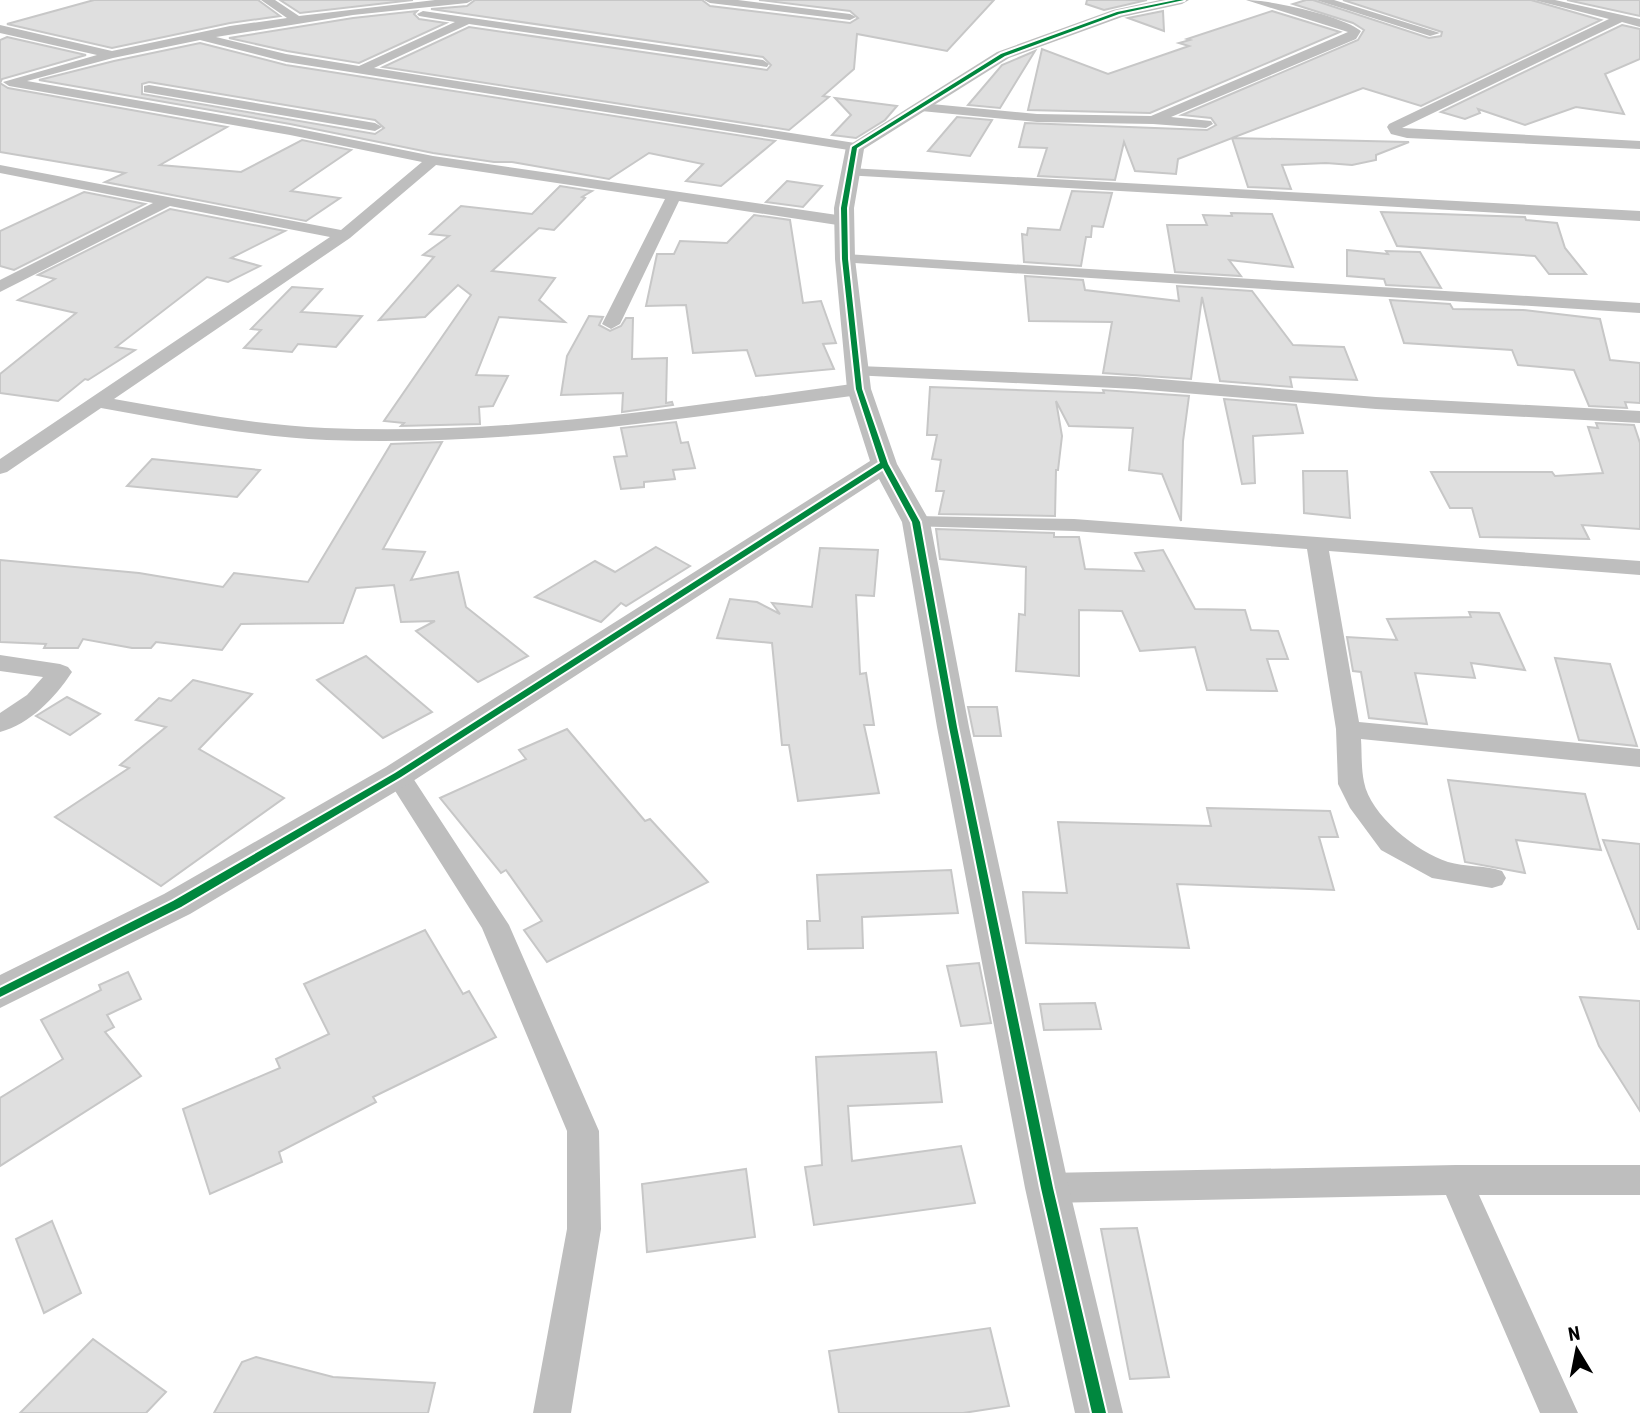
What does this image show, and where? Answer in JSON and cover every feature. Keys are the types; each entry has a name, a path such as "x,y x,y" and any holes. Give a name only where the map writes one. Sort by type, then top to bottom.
{"street":[{"path":"267,0 297,20"},
{"path":"4,83 199,36 297,20 467,0"},
{"path":"710,0 850,18"},
{"path":"1099,1413 1047,1188 953,727 916,522 884,464 858,380 845,259 844,221 852,160 921,107 1003,55 1118,13 1182,0"},
{"path":"1153,120 1352,36 1354,32 1336,23 1252,0"},
{"path":"1322,0 1434,33"},
{"path":"1540,0 1639,29"},
{"path":"392,8 465,22 763,64"},
{"path":"1615,21 1394,127 1396,131 1407,134 1640,145"},
{"path":"362,69 465,22"},
{"path":"0,29 112,55"},
{"path":"199,36 286,58 362,69 852,160 1640,216"},
{"path":"48,72 81,78"},
{"path":"4,83 277,129 433,160 673,198 844,221"},
{"path":"134,87 375,127"},
{"path":"921,107 1037,118 1153,120 1206,124"},
{"path":"0,468 344,235 433,160"},
{"path":"0,169 344,235"},
{"path":"611,324 673,198"},
{"path":"5,280 168,201"},
{"path":"845,259 1640,308"},
{"path":"99,402 254,428 406,436 519,429 858,380 1135,383 1376,403 1640,417"},
{"path":"0,993 177,904 398,775 884,464"},
{"path":"916,522 1074,525 1640,568"},
{"path":"1317,543 1348,729 1351,784 1363,808 1391,844 1442,871 1492,878"},
{"path":"0,663 60,672 36,701 0,724"},
{"path":"1348,729 1640,758"},
{"path":"398,775 495,925 583,1131 584,1229 552,1413"},
{"path":"1047,1188 1456,1180 1640,1180"},
{"path":"1456,1180 1559,1413"}],"building":[{"path":"94,0 258,0 280,16 230,23 112,48 7,24"},
{"path":"280,0 413,0 300,13"},
{"path":"475,0 702,0 710,6 850,23 858,18 850,11 759,0 994,0 947,51 857,34 854,69 823,96 829,97 789,130 383,67 469,27 767,70 771,65 763,57 431,9 467,6"},
{"path":"1087,0 1147,0 1104,10 1086,4"},
{"path":"1306,0 1429,38 1441,36 1442,32 1343,0 1531,0 1601,20 1421,106 1363,88 1178,159 1176,174 1135,171 1124,142 1115,180 1038,176 1047,148 1019,147 1025,123 1207,130 1216,125 1211,118 1182,115 1358,40 1364,30 1353,23 1293,4"},
{"path":"1567,0 1640,0 1640,16"},
{"path":"417,11 414,14 419,19 446,23 359,63 229,38 353,18"},
{"path":"1163,11 1164,31 1128,18"},
{"path":"1272,11 1340,32 1150,113 1028,110 1042,49 1108,74 1189,46 1179,43 1190,40 1187,39"},
{"path":"1622,25 1640,29 1640,59 1605,74 1624,114 1576,107 1525,125 1478,109 1480,113 1465,119 1441,112"},
{"path":"7,37 86,55 2,79 0,83 0,40"},
{"path":"200,43 286,65 775,141 721,186 686,181 703,164 649,153 609,179 512,162 433,153 290,124 39,80","holes":["149,82 375,120 384,128 375,134 142,94 142,84"]},
{"path":"1035,51 1000,108 968,105 1002,65"},
{"path":"0,83 8,88 227,127 160,165 241,172 302,140 351,150 291,191 340,198 306,221 105,182 125,173 0,152"},
{"path":"835,98 897,106 885,120 856,138 832,135 851,115"},
{"path":"957,117 992,120 970,156 928,151"},
{"path":"1232,138 1409,142 1376,155 1376,160 1352,165 1282,165 1291,189 1248,187"},
{"path":"787,181 822,186 803,207 766,202"},
{"path":"560,186 592,191 582,197 585,198 554,230 539,228 492,271 555,278 539,300 565,322 499,317 476,375 508,376 493,406 479,407 480,424 401,426 404,423 384,421 471,295 458,285 425,317 379,320 434,257 423,255 449,236 430,234 461,206 532,214"},
{"path":"1072,191 1112,193 1103,227 1092,226 1091,237 1086,237 1081,266 1024,262 1022,234 1027,235 1028,228 1060,230"},
{"path":"84,192 145,204 14,270 0,266 0,231"},
{"path":"170,209 285,231 231,258 260,266 228,282 207,277 116,347 135,350 88,380 85,379 58,401 0,393 0,374 76,313 18,300 55,279 38,275"},
{"path":"1381,212 1525,217 1526,220 1557,223 1565,248 1586,274 1549,274 1535,256 1397,246"},
{"path":"1231,213 1272,214 1293,267 1229,260 1241,276 1175,272 1167,225 1207,225 1203,215 1232,216"},
{"path":"754,215 790,220 803,303 821,301 836,343 823,344 834,369 756,376 747,350 693,353 686,305 646,306 657,254 674,254 680,241 727,243"},
{"path":"1347,250 1388,254 1386,251 1420,252 1441,288 1386,285 1384,279 1347,276"},
{"path":"1025,276 1083,280 1085,290 1179,301 1177,286 1252,291 1293,345 1344,347 1357,380 1290,377 1292,387 1220,381 1202,297 1191,379 1103,373 1112,322 1029,321"},
{"path":"292,287 322,289 301,312 362,316 336,347 298,344 292,352 244,348 261,330 251,329"},
{"path":"1390,300 1450,304 1453,309 1523,310 1600,319 1610,360 1640,363 1640,403 1625,402 1627,408 1589,406 1574,370 1518,365 1512,350 1404,343"},
{"path":"589,316 603,317 599,325 610,331 621,326 626,318 633,318 632,359 667,358 666,403 672,402 673,405 622,412 623,393 561,395 567,356"},
{"path":"930,387 1104,393 1103,390 1189,396 1183,441 1181,521 1162,474 1129,470 1133,428 1069,426 1056,401 1062,436 1056,470 1055,516 939,514 944,491 936,491 941,460 932,459 937,435 927,435"},
{"path":"1224,399 1296,405 1303,433 1253,436 1255,483 1242,484"},
{"path":"676,422 681,443 688,442 695,468 673,470 675,479 644,482 644,487 621,489 614,457 627,456 621,428"},
{"path":"1596,423 1634,425 1640,443 1640,529 1582,525 1589,539 1480,537 1472,508 1450,508 1431,472 1552,472 1555,476 1603,473 1588,427 1598,428"},
{"path":"442,442 383,549 425,552 411,580 458,572 466,607 528,656 478,682 416,631 435,621 401,622 394,585 356,588 343,623 241,624 222,650 156,642 151,648 132,648 83,639 78,648 44,648 46,644 0,642 0,560 139,573 223,587 234,573 308,582 391,444"},
{"path":"152,459 260,470 237,497 127,486"},
{"path":"1303,471 1347,471 1350,518 1304,513"},
{"path":"936,529 1054,533 1054,537 1079,537 1085,569 1144,571 1135,553 1163,550 1195,609 1245,610 1251,630 1278,631 1288,659 1267,659 1277,691 1207,690 1195,647 1140,651 1122,611 1079,610 1079,676 1016,671 1019,614 1025,615 1026,567 940,559"},
{"path":"656,547 690,566 626,606 621,603 601,622 535,597 595,561 615,572"},
{"path":"820,548 878,550 874,596 856,595 860,674 866,673 874,725 864,725 879,793 798,801 789,745 782,745 772,643 717,638 730,599 757,602 780,614 772,603 812,607"},
{"path":"1469,612 1499,613 1525,670 1471,663 1475,678 1415,673 1427,724 1369,718 1361,672 1353,671 1347,637 1397,640 1387,619 1471,617"},
{"path":"366,656 432,712 383,738 317,680"},
{"path":"1555,658 1610,664 1637,746 1579,740"},
{"path":"193,680 252,694 199,749 284,798 161,886 55,817 129,768 120,765 166,727 136,720 159,698 171,701"},
{"path":"67,697 100,714 70,735 36,716"},
{"path":"968,707 997,707 1001,736 974,736"},
{"path":"567,729 645,821 650,819 708,882 547,962 524,930 542,921 506,870 501,873 440,798 526,759 519,750"},
{"path":"1448,780 1585,794 1601,850 1516,840 1525,873 1465,862"},
{"path":"1207,808 1330,811 1338,837 1319,837 1334,890 1177,884 1189,948 1026,943 1023,892 1067,893 1058,822 1211,826"},
{"path":"1603,840 1640,844 1640,929 1638,929"},
{"path":"951,870 958,913 862,917 863,948 808,949 807,921 820,921 817,875"},
{"path":"425,930 463,994 469,991 496,1037 373,1097 376,1102 279,1152 282,1162 210,1194 183,1109 280,1068 276,1059 329,1034 304,984"},
{"path":"979,963 991,1023 961,1026 947,966"},
{"path":"128,972 141,999 107,1015 114,1027 105,1032 141,1076 0,1166 0,1098 63,1059 41,1020 101,990 99,985"},
{"path":"1580,997 1640,1001 1640,1111 1599,1046"},
{"path":"1095,1003 1101,1029 1044,1030 1040,1004"},
{"path":"936,1052 942,1102 848,1106 852,1161 961,1146 975,1203 814,1225 805,1167 822,1165 816,1057"},
{"path":"746,1169 755,1237 647,1252 642,1184"},
{"path":"52,1221 81,1293 44,1313 16,1239"},
{"path":"1137,1228 1169,1377 1130,1379 1101,1229"},
{"path":"990,1328 1009,1406 963,1413 839,1413 829,1351"},
{"path":"93,1339 166,1392 146,1413 20,1413"},
{"path":"256,1357 333,1377 435,1383 428,1413 214,1413 242,1362"}],"cycle path":[{"path":"0,993 177,904 398,775 884,464 859,389 845,259 844,208 855,147 1003,55 1118,13 1182,0"},
{"path":"884,464 916,522 953,727 1047,1188 1099,1413"}]}
